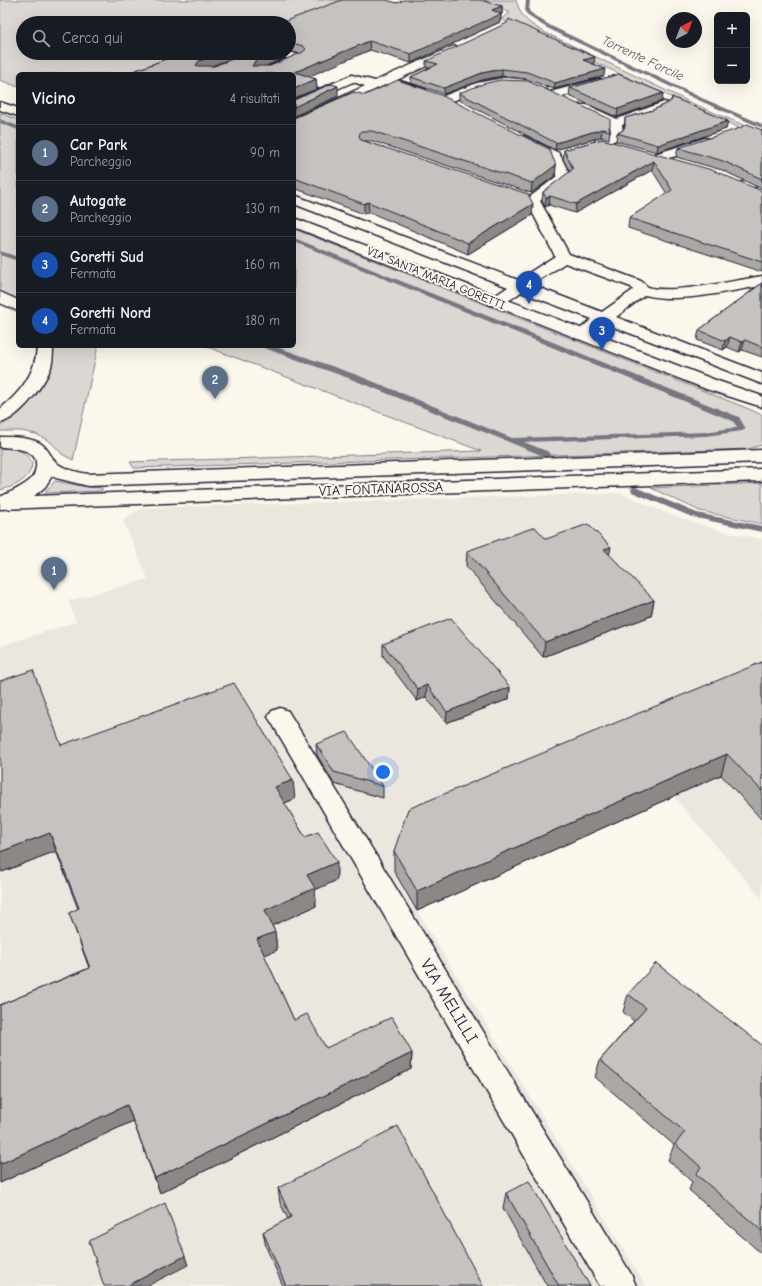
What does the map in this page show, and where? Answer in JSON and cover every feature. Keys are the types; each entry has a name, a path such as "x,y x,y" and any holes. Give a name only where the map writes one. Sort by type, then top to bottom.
{"street":[{"path":"296,122 461,45"},
{"path":"265,72 294,60"},
{"path":"296,103 352,78 381,83 446,100 459,107"},
{"path":"554,95 611,78"},
{"path":"446,100 491,82 510,80 526,83 616,123 664,106"},
{"path":"0,106 16,111"},
{"path":"588,146 601,142 617,134 616,123"},
{"path":"513,135 554,156 564,177 528,199 563,257 636,284 642,290 658,293 674,293 762,281"},
{"path":"657,158 720,137"},
{"path":"601,142 622,148"},
{"path":"554,156 568,152"},
{"path":"643,154 679,164"},
{"path":"742,187 762,179"},
{"path":"729,180 755,193"},
{"path":"296,200 762,380"},
{"name":"VIA SANTA MARIA GORETTI","path":"296,223 712,385"},
{"path":"496,302 563,257"},
{"path":"581,335 642,290"},
{"path":"0,296 16,305"},
{"path":"0,418 35,382 43,361 45,348"},
{"path":"712,385 762,402"},
{"path":"712,385 762,409"},
{"path":"0,442 17,443 30,446 40,452 47,464 43,478 34,487 21,495 0,502"},
{"name":"VIA FONTANAROSSA","path":"47,464 64,474 88,480 762,456"},
{"name":"VIA FONTANAROSSA","path":"0,502 762,475"},
{"name":"VIA MELILLI","path":"280,716 619,1286"}],"shaded area":[{"path":"0,0 345,0 296,19 296,16 16,16 16,60 189,60 157,72 16,72 16,86 0,80"},
{"path":"484,0 516,0 523,16 544,32 694,104 762,133 762,138 514,26 501,19 510,13"},
{"path":"0,113 16,119 16,300 0,292"},
{"path":"296,230 762,415 762,445 748,449 134,468 130,462 481,451 210,348 296,348"},
{"path":"53,348 98,348 73,460 62,454 51,442 36,434 21,431 0,431 0,426 18,412 37,392 50,369 53,357"},
{"path":"0,448 19,450 27,455 32,464 31,470 25,478 16,485 0,490"},
{"path":"55,481 87,487 102,488 102,491 44,493"},
{"path":"762,483 762,524 700,511 651,488"},
{"path":"621,493 666,513 720,531 762,539 762,899 673,796 417,911 646,1286 0,1286 0,646 76,622 68,601 148,579 123,520 142,508"}],"building":[{"path":"342,0 386,0 397,3 404,0 480,0 502,6 492,10 501,14 411,54 369,41 295,72 131,72 163,60 202,60 199,61 196,65 197,66 214,66 230,60 257,60 252,66 270,66 284,60 296,60 296,55 306,49 303,46 296,44 296,17"},
{"path":"509,19 595,57 583,60 605,69 555,83 527,72 502,69 482,73 444,88 411,77 438,64 426,61 507,23"},
{"path":"296,72 316,79 296,88"},
{"path":"618,74 663,93 618,109 570,88 616,75"},
{"path":"398,80 441,95 549,149 556,165 532,183 372,131 361,131 359,136 361,140 528,194 533,204 468,243 368,202 364,204 296,179 296,117 354,92 365,95"},
{"path":"500,80 528,81 610,119 610,131 602,129 556,143 459,93 483,84"},
{"path":"331,84 338,86 296,106 296,99"},
{"path":"672,97 728,121 658,145 617,133 622,131 625,127 625,118 653,110 668,103 672,100"},
{"path":"747,124 762,130 762,179 723,161 678,148 740,128"},
{"path":"602,139 712,170 762,191 762,262 629,218 672,190 654,161 576,204 550,196 546,198 543,192 573,169 564,150"},
{"path":"762,283 762,347 745,340 742,342 730,337 725,341 699,330"},
{"path":"588,524 611,547 604,549 654,600 545,642 467,551 535,527 546,539"},
{"path":"451,618 510,687 447,712 427,685 418,689 383,644"},
{"path":"762,662 762,791 727,754 417,891 394,851 408,809"},
{"path":"33,670 61,745 234,683 293,780 275,787 305,837 318,832 337,862 307,875 315,888 265,910 275,932 257,939 294,1020 307,1014 326,1048 392,1017 412,1053 155,1178 127,1105 0,1164 0,1005 90,968 69,913 79,908 50,833 0,852 0,681"},
{"path":"347,732 383,786 334,772 316,744"},
{"path":"656,963 762,1045 762,1231 696,1174 701,1167 675,1144 685,1132 600,1060 646,1008 628,994"},
{"path":"398,1126 483,1286 286,1286 263,1232 291,1217 278,1188"},
{"path":"529,1181 590,1286 559,1286 506,1193"},
{"path":"165,1203 185,1256 127,1286 104,1286 89,1241"}],"waterway":[{"name":"Torrente Forcile","path":"528,0 527,11 533,17 549,27 700,99 762,126"},
{"path":"0,121 16,127"},
{"path":"296,241 736,419 742,429 706,434 512,440"},
{"path":"0,253 16,258"},
{"path":"273,348 354,377 546,454"},
{"path":"635,490 695,515 762,529"}],"place":[{"name":"Goretti Nord","path":"529,304"},
{"name":"Goretti Sud","path":"602,350"},
{"name":"Autogate","path":"215,399"},
{"name":"Car Park","path":"54,590"}]}
